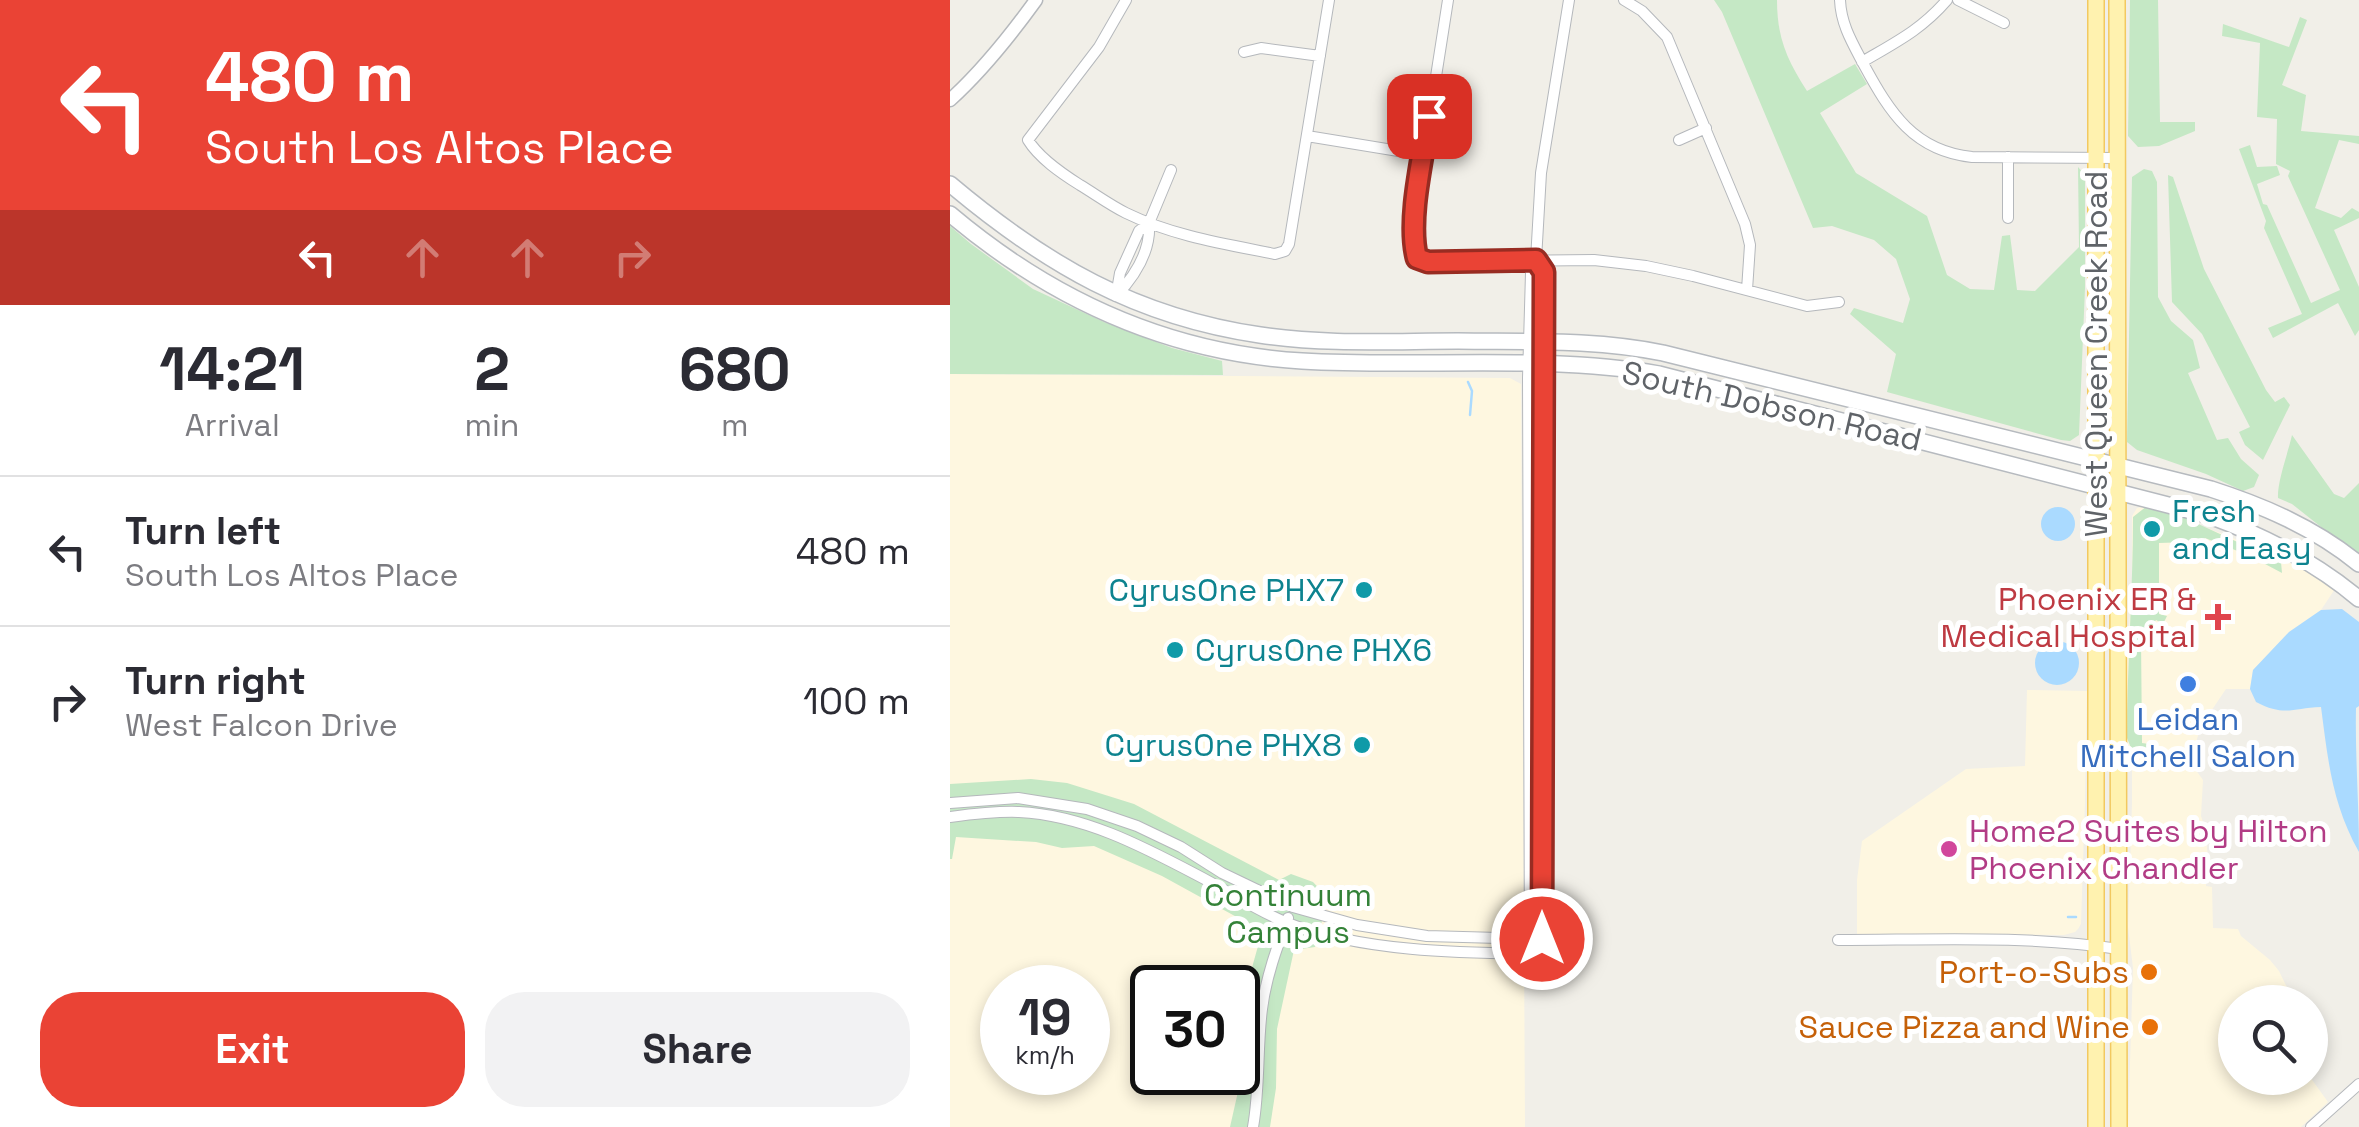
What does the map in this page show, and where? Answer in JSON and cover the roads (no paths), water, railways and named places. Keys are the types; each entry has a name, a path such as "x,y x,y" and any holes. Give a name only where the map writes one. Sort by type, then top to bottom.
{"main road":[{"name":"West Queen Creek Road","path":"2096,0 2096,1127"},
{"name":"West Queen Creek Road","path":"2118,0 2119,1127"},
{"name":"South Dobson Road","path":"950,184 1056,264 1116,296 1200,323 1274,337 1620,345 1663,352 2096,459 2249,501 2308,529 2359,564"},
{"name":"South Dobson Road","path":"950,214 1002,256 1068,295 1130,324 1196,345 1299,361 1536,364 1610,367 1659,374 2208,515 2305,560 2359,599"}],"street":[{"path":"950,100 1003,46 1036,0"},
{"path":"1126,0 1100,47 1028,140 1034,151 1070,179 1149,223 1215,243 1276,254 1289,244 1329,0"},
{"path":"1448,0 1416,204 1417,258 1428,262 1594,260 1646,266 1807,306 1838,302"},
{"path":"950,817 1019,812 1087,825 1131,842 1287,922 1365,942 1402,948 1536,954 1536,364 1544,272 1536,260 1541,172 1569,0"},
{"path":"1624,0 1642,11 1666,38 1706,128 1745,224 1750,245 1747,290"},
{"path":"1840,0 1846,33 1862,62 1901,124 1919,139 1953,155 2117,158"},
{"path":"1862,62 1929,22 1948,0"},
{"path":"1958,0 2004,23"},
{"path":"1244,52 1261,48 1320,56"},
{"path":"1679,140 1706,128"},
{"path":"1307,136 1423,156"},
{"path":"2008,158 2008,218"},
{"path":"1116,296 1126,259 1139,231 1149,223 1171,170"},
{"path":"950,803 1018,798 1087,809 1137,826 1293,907 1357,926 1472,938 1536,939"},
{"path":"1253,1127 1262,1005 1293,907"},
{"path":"1838,940 1994,941 2119,949"},
{"path":"2311,1127 2359,1084"}],"water":[{"path":"2058,507 2070,512 2075,524 2070,536 2058,541 2046,536 2041,524 2046,512"},
{"path":"2342,609 2359,622 2359,852 2337,799 2321,707 2274,709 2256,702 2250,689 2253,670 2289,632 2321,610"},
{"path":"2057,641 2072,648 2079,663 2072,678 2057,685 2042,678 2035,663 2042,648"}],"waterway":[{"path":"1468,382 1472,391 1470,415"},
{"path":"2068,917 2076,917"}],"place":[{"name":"Fresh and Easy","path":"2152,529"},
{"name":"CyrusOne PHX7","path":"1364,590"},
{"name":"Phoenix ER & Medical Hospital","path":"2218,617"},
{"name":"CyrusOne PHX6","path":"1175,650"},
{"name":"Leidan Mitchell Salon","path":"2188,684"},
{"name":"CyrusOne PHX8","path":"1362,745"},
{"name":"Home2 Suites by Hilton Phoenix Chandler","path":"1949,849"},
{"name":"Port-o-Subs","path":"2149,972"},
{"name":"Sauce Pizza and Wine","path":"2150,1027"}],"park label":[{"name":"Continuum Campus","path":"1288,914"}]}
